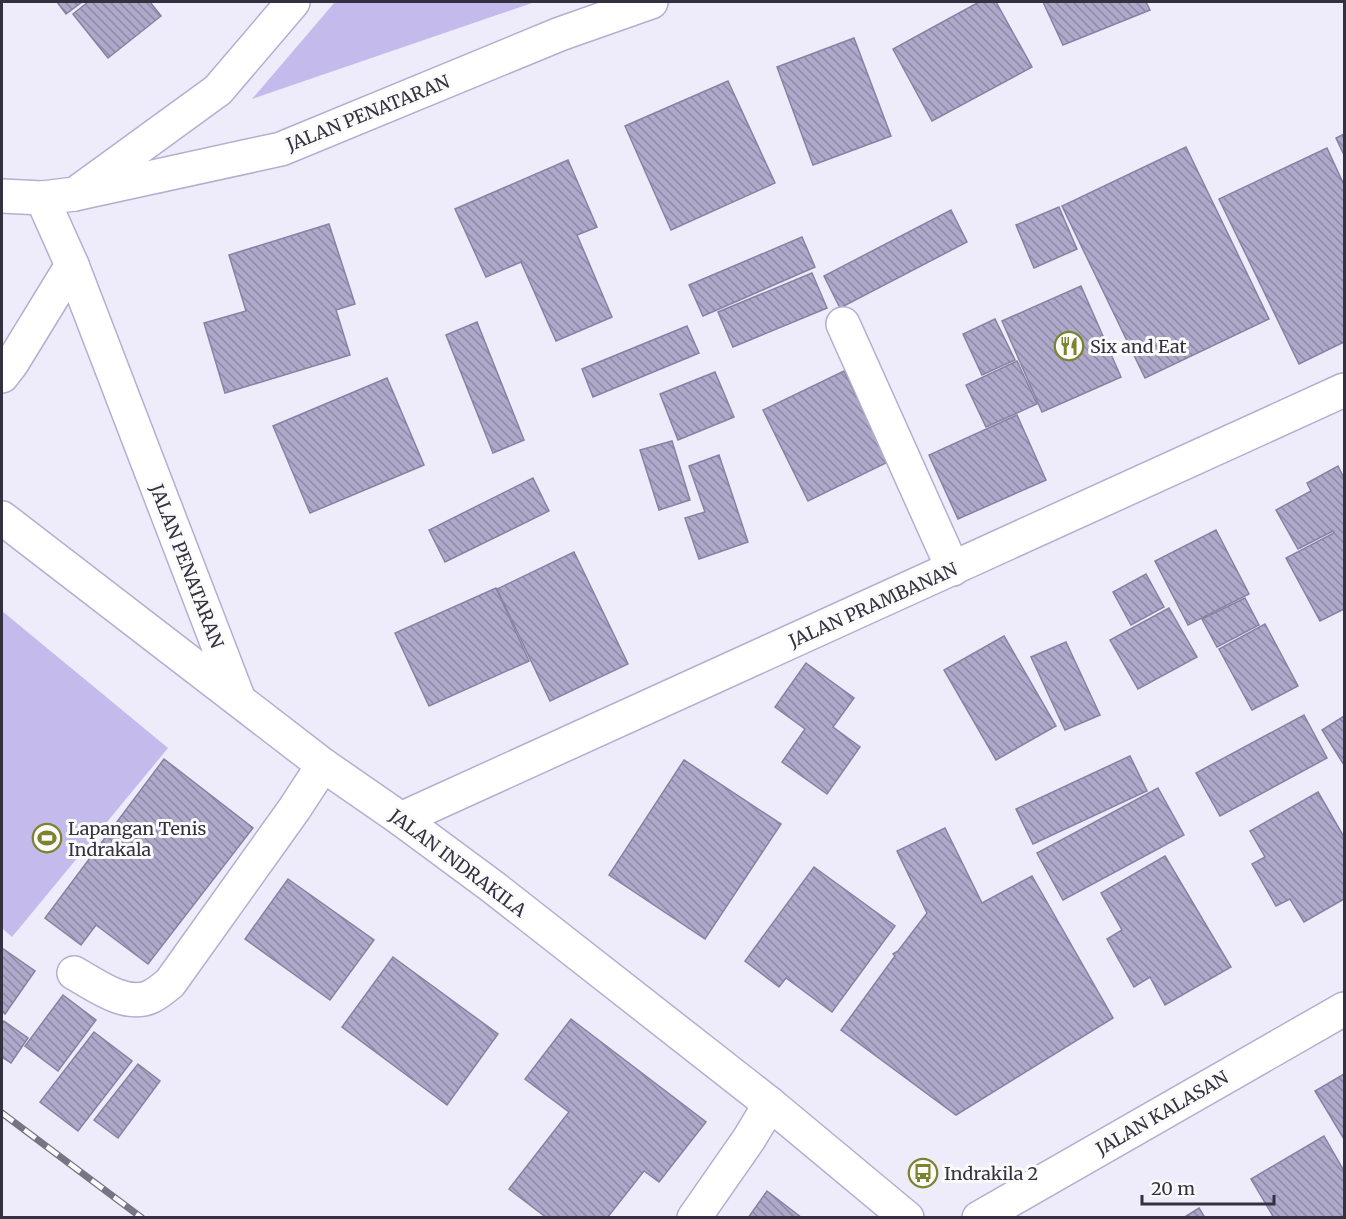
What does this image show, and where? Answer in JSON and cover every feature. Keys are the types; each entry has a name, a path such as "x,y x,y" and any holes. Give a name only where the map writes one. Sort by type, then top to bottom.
{"street":[{"path":"75,194 218,90 293,2"},
{"name":"JALAN PENATARAN","path":"2,196 42,198 75,194 281,149 560,34 651,2"},
{"name":"JALAN PENATARAN","path":"42,198 72,265 239,700"},
{"path":"2,376 72,265"},
{"path":"843,324 953,569"},
{"name":"JALAN PRAMBANAN","path":"401,819 1344,390"},
{"name":"JALAN INDRAKILA","path":"2,518 323,765 502,894 770,1104 907,1218"},
{"path":"74,973 106,991 133,999 148,998 170,983 323,765"},
{"name":"JALAN KALASAN","path":"979,1218 1344,1009"},
{"path":"694,1218 749,1139 770,1104"}],"shaded area":[{"path":"335,2 535,2 252,99"},
{"name":"Lapangan Tenis Indrakala","path":"2,611 168,748 12,937 2,928"}],"building":[{"path":"57,2 82,2 66,14"},
{"path":"88,2 150,2 161,16 108,58 73,14"},
{"path":"979,2 996,2 1032,67 932,121 893,49"},
{"path":"1043,2 1146,2 1150,10 1063,45"},
{"path":"854,38 891,136 813,165 777,67"},
{"path":"728,81 775,183 671,230 625,126"},
{"path":"1344,134 1344,155 1336,138"},
{"path":"1186,147 1269,319 1145,378 1062,206"},
{"path":"1327,148 1344,185 1344,342 1299,364 1219,199"},
{"path":"568,160 597,227 577,235 612,317 556,341 521,262 486,277 455,209"},
{"path":"1059,207 1077,249 1034,268 1016,225"},
{"path":"951,210 967,242 840,308 824,276"},
{"path":"329,224 355,304 336,310 350,355 225,393 204,323 246,311 229,255"},
{"path":"802,237 815,267 703,316 689,285"},
{"path":"812,273 827,308 733,347 718,312"},
{"path":"1081,286 1121,377 1042,412 1002,321"},
{"path":"995,319 1015,360 982,375 963,334"},
{"path":"477,322 524,440 493,453 446,335"},
{"path":"687,326 699,353 593,397 582,369"},
{"path":"1017,361 1037,404 986,427 966,385"},
{"path":"844,371 888,462 808,501 763,410"},
{"path":"715,372 734,417 678,440 660,394"},
{"path":"387,378 424,465 310,513 273,426"},
{"path":"1017,415 1046,480 958,519 929,455"},
{"path":"672,441 690,500 659,510 640,450"},
{"path":"719,455 748,542 699,559 685,518 705,512 689,466"},
{"path":"1338,466 1344,478 1344,609 1320,621 1286,558 1334,533 1333,531 1298,549 1276,510 1311,491 1307,483"},
{"path":"533,478 549,511 445,562 429,530"},
{"path":"1216,530 1249,594 1188,625 1155,561"},
{"path":"574,552 628,664 550,701 497,589"},
{"path":"1146,574 1164,607 1131,625 1113,592"},
{"path":"496,588 529,661 429,706 395,633"},
{"path":"1245,598 1259,625 1217,647 1202,619"},
{"path":"1169,608 1197,657 1138,689 1110,640"},
{"path":"1265,624 1298,686 1252,710 1219,649"},
{"path":"1004,636 1056,726 996,760 944,670"},
{"path":"1066,642 1100,715 1065,730 1031,657"},
{"path":"806,663 854,698 833,727 860,747 827,794 782,762 805,729 775,707"},
{"path":"1304,715 1327,758 1220,816 1196,773"},
{"path":"1344,716 1344,765 1322,730"},
{"path":"1130,756 1147,791 1033,844 1016,809"},
{"path":"164,759 253,828 148,964 96,925 81,945 45,918"},
{"path":"684,760 781,824 705,939 609,875"},
{"path":"1158,788 1184,835 1063,900 1037,853"},
{"path":"1318,792 1344,837 1344,899 1304,922 1290,899 1276,906 1252,864 1265,857 1250,831"},
{"path":"945,828 982,903 1032,876 1113,1018 956,1115 841,1030 895,956 893,954 898,951 927,913 897,851"},
{"path":"1165,856 1231,967 1165,1005 1150,977 1134,987 1107,939 1122,930 1101,893"},
{"path":"814,867 895,926 832,1012 786,978 779,987 745,961"},
{"path":"288,879 374,940 330,1000 245,939"},
{"path":"2,948 35,971 5,1014 2,1011"},
{"path":"393,957 498,1034 447,1105 342,1027"},
{"path":"63,995 96,1020 58,1071 25,1046"},
{"path":"571,1019 706,1122 659,1182 644,1171 607,1218 547,1218 509,1189 569,1112 525,1079"},
{"path":"4,1021 28,1038 11,1063 2,1057 2,1024"},
{"path":"94,1032 132,1061 78,1131 40,1102"},
{"path":"138,1064 160,1081 118,1138 94,1120"},
{"path":"1344,1074 1344,1139 1315,1091"},
{"path":"1324,1136 1344,1171 1344,1218 1274,1218 1251,1179"},
{"path":"767,1191 802,1218 748,1218"},
{"path":"1199,1208 1205,1218 1183,1218"}],"railway":[{"path":"2,1113 142,1218"}],"place":[{"name":"Six and Eat","path":"1069,346"},
{"name":"Lapangan Tenis Indrakala","path":"47,838"},
{"name":"Indrakila 2","path":"923,1173"}]}
